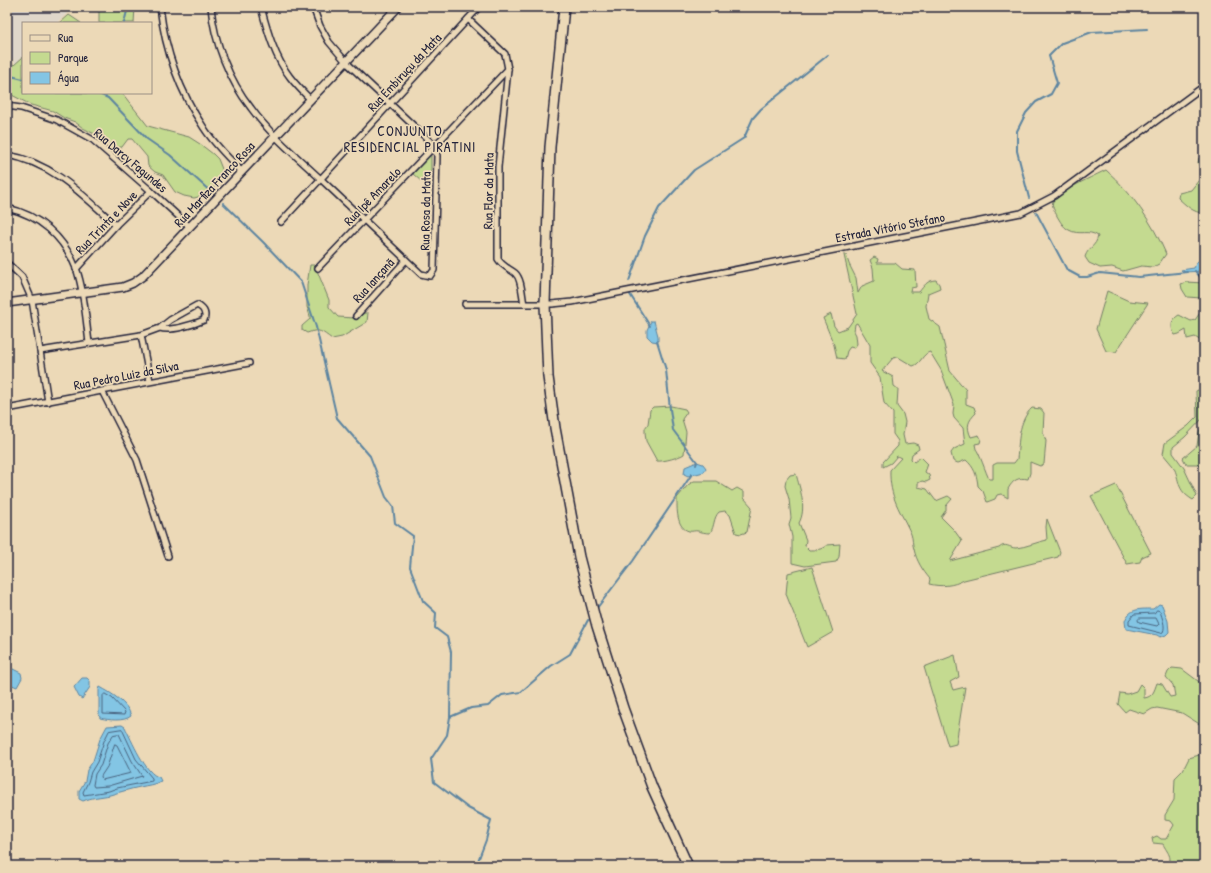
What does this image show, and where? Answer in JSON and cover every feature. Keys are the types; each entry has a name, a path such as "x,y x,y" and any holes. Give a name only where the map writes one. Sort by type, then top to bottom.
{"highway":[{"path":"564,7 550,147 545,304 548,377 555,428 579,557 595,619 623,708 652,787 688,866"}],"street":[{"path":"160,7 163,30 169,54 190,104 204,128 222,151 242,172"},
{"path":"211,7 212,19 220,50 235,82 250,108 320,179 406,260"},
{"path":"261,7 267,31 289,77 312,100"},
{"path":"313,7 320,26 329,42 347,62 435,146"},
{"name":"Rua Marfiza Franco Rosa","path":"7,303 124,287 143,276 312,100 398,7"},
{"name":"Rua Embiruçu da Mata","path":"281,222 479,7"},
{"path":"468,19 504,54 508,69"},
{"name":"Rua Ipê Amarelo","path":"318,268 508,69"},
{"name":"Rua Flor da Mata","path":"508,69 498,167 498,259 505,268 516,274 524,304"},
{"name":"Estrada Vitório Stefano","path":"545,304 572,302 1021,213 1054,196 1204,86"},
{"name":"Rua Darcy Fagundes","path":"7,106 21,108 57,120 93,140 190,227"},
{"name":"Rua Rosa da Mata","path":"406,260 421,274 430,276 434,270 437,156 435,146"},
{"path":"7,155 30,161 58,175 82,194 116,225"},
{"name":"Rua Trinta e Nove","path":"76,269 116,225 151,191"},
{"path":"7,208 32,216 46,226 68,252 76,269 89,343"},
{"name":"Rua Iançanã","path":"356,316 406,260"},
{"path":"7,263 22,277 32,300 48,402"},
{"path":"465,304 545,304"},
{"path":"40,350 141,335 160,328 170,320 197,305 203,309 205,313 204,320 199,322 172,330 160,328"},
{"path":"141,335 150,381"},
{"name":"Rua Pedro Luiz da Silva","path":"7,408 48,402 249,363"},
{"path":"102,391 137,460 168,556"}],"shaded area":[{"path":"7,7 74,7 58,22 22,22 22,57 15,64 7,44"}],"green space":[{"path":"96,7 135,7 134,22 99,22 99,12"},
{"path":"69,15 80,22 61,22"},
{"path":"22,58 22,94 123,94 148,126 189,137 213,154 218,159 223,177 206,195 194,198 175,192 163,175 155,172 148,166 147,157 132,139 128,139 122,147 114,148 106,140 75,122 64,118 53,111 31,105 8,93 7,60 14,65"},
{"path":"1204,154 1204,213 1200,213 1187,206 1178,198 1179,193 1191,190 1203,175 1198,163 1199,158"},
{"path":"431,155 431,171 421,181 413,174"},
{"path":"1106,170 1133,198 1155,231 1166,254 1159,264 1153,267 1141,266 1123,271 1112,267 1100,268 1089,263 1085,257 1086,254 1096,243 1098,236 1091,233 1073,232 1063,226 1057,216 1052,205 1056,197"},
{"path":"844,255 846,255 856,278 858,293 862,286 874,281 873,268 870,260 874,257 878,259 877,263 895,263 902,269 915,270 916,287 911,288 910,292 919,292 926,284 933,280 936,280 939,284 940,288 928,293 926,306 929,319 940,327 950,371 966,390 966,404 974,407 976,413 971,419 968,427 971,437 979,435 981,439 980,443 975,444 976,449 989,479 993,479 993,465 997,463 1014,463 1017,459 1020,432 1027,413 1032,408 1041,409 1044,413 1043,432 1046,441 1044,464 1040,466 1030,462 1030,473 1028,479 1021,478 1014,481 1008,489 1008,498 1001,494 997,495 995,499 987,502 983,491 978,486 976,475 971,465 966,460 958,463 953,461 951,453 954,449 965,444 963,428 954,418 954,405 941,370 930,352 913,366 898,357 893,358 882,371 893,377 894,386 898,389 897,406 903,414 905,422 903,435 905,444 913,443 918,445 919,449 912,454 911,459 914,462 921,457 928,464 925,472 929,475 930,480 918,483 918,487 927,489 936,501 948,496 952,499 946,506 946,510 941,517 954,530 962,541 950,561 999,548 1004,545 1016,548 1047,540 1047,519 1060,552 1058,557 964,580 951,585 942,586 929,584 930,579 922,569 916,557 911,534 896,504 891,489 890,470 901,458 897,456 891,463 883,467 883,462 898,446 898,441 893,434 893,413 884,403 880,377 870,363 870,345 857,323 855,324 854,331 857,344 854,348 850,347 847,351 845,359 837,358 834,345 823,318 831,314 834,326 838,331 848,327 857,314"},
{"path":"310,265 314,265 316,268 329,300 329,307 338,317 354,318 368,313 367,322 342,337 332,339 326,334 318,331 307,333 302,330 302,326 310,319 307,307 307,285"},
{"path":"1186,282 1204,283 1204,300 1201,298 1187,297 1181,284"},
{"path":"1107,291 1129,301 1148,303 1116,352 1106,351 1096,329"},
{"path":"1204,307 1204,343 1195,337 1187,339 1186,330 1175,335 1172,329 1172,324 1176,317 1179,315 1191,321 1195,320"},
{"path":"1204,388 1204,417 1173,447 1173,453 1184,468 1197,496 1193,500 1183,492 1173,466 1163,454 1165,443 1188,426 1197,417 1196,391"},
{"path":"671,406 685,409 687,412 682,419 686,432 684,454 671,459 657,461 646,441 645,428 648,424 650,410 653,407"},
{"path":"1204,420 1204,470 1198,464 1186,464 1183,458 1197,446 1199,432"},
{"path":"796,474 803,505 799,523 806,540 805,546 809,550 814,550 821,549 827,545 840,544 839,557 836,562 805,566 792,563 792,537 789,524 791,518 789,499 785,486 786,480 790,475"},
{"path":"694,481 716,481 732,491 737,488 744,492 744,498 752,507 747,532 741,534 736,533 730,515 725,511 717,514 710,533 685,529 679,522 677,498 688,485"},
{"path":"1116,485 1151,553 1142,557 1140,562 1127,564 1091,496"},
{"path":"812,567 833,632 807,647 786,594 788,573"},
{"path":"955,655 959,677 950,682 953,690 965,687 956,744 948,746 924,667"},
{"path":"1172,668 1182,669 1202,684 1204,689 1204,733 1201,725 1182,713 1157,708 1144,714 1129,709 1125,712 1118,704 1120,693 1127,694 1136,691 1140,684 1144,688 1144,698 1151,695 1157,683 1162,684 1170,697 1175,696 1173,685 1166,677"},
{"path":"1204,736 1204,866 1167,866 1170,860 1168,852 1163,844 1153,843 1152,838 1157,836 1161,839 1166,839 1174,825 1171,821 1165,820 1165,815 1174,800 1175,778 1183,770 1189,758 1199,755"}],"water":[{"path":"1202,253 1204,253 1204,271 1184,272 1181,270 1194,268 1197,262 1202,258"},
{"path":"651,321 654,321 658,342 652,341 647,336 647,330"},
{"path":"697,462 703,464 706,468 704,472 688,476 684,474 685,467"},
{"path":"1159,604 1162,605 1168,621 1169,632 1166,635 1160,637 1157,635 1126,629 1125,621 1132,611 1153,609"},
{"path":"7,666 21,673 22,678 17,687 7,683"},
{"path":"82,678 87,678 90,681 90,687 82,699 79,697 74,687"},
{"path":"100,687 114,695 123,703 131,716 120,720 100,718"},
{"path":"122,725 125,727 144,763 154,775 159,777 161,781 83,801 79,799 79,791 85,781 87,770 93,761 100,739 107,726"}],"waterway":[{"path":"124,22 128,7"},
{"path":"1029,198 1017,151 1017,131 1026,113 1036,102 1051,94 1057,83 1049,56 1062,43 1092,32 1147,29"},
{"path":"629,281 645,236 659,208 694,170 744,138 753,118 761,109 828,55"},
{"path":"7,75 22,79"},
{"path":"99,94 108,98 147,139 170,155 212,193"},
{"path":"223,203 301,282 316,327 337,418 370,456 386,497 393,506 395,523 413,536 410,567 423,601 436,613 435,628 447,637 451,652 450,717 447,735 431,759 434,782 468,808 491,820 486,840 476,866"},
{"path":"1036,212 1067,270 1080,277 1087,277 1100,273 1139,277 1187,272"},
{"path":"1195,271 1204,281"},
{"path":"629,293 650,326"},
{"path":"657,341 666,370 673,430 697,462 696,465"},
{"path":"597,608 633,561 692,474"},
{"path":"450,717 471,708 488,706 502,695 521,692 551,666 570,654 588,620"}],"district":[{"name":"CONJUNTO RESIDENCIAL PIRATINI","path":"410,138"}]}
